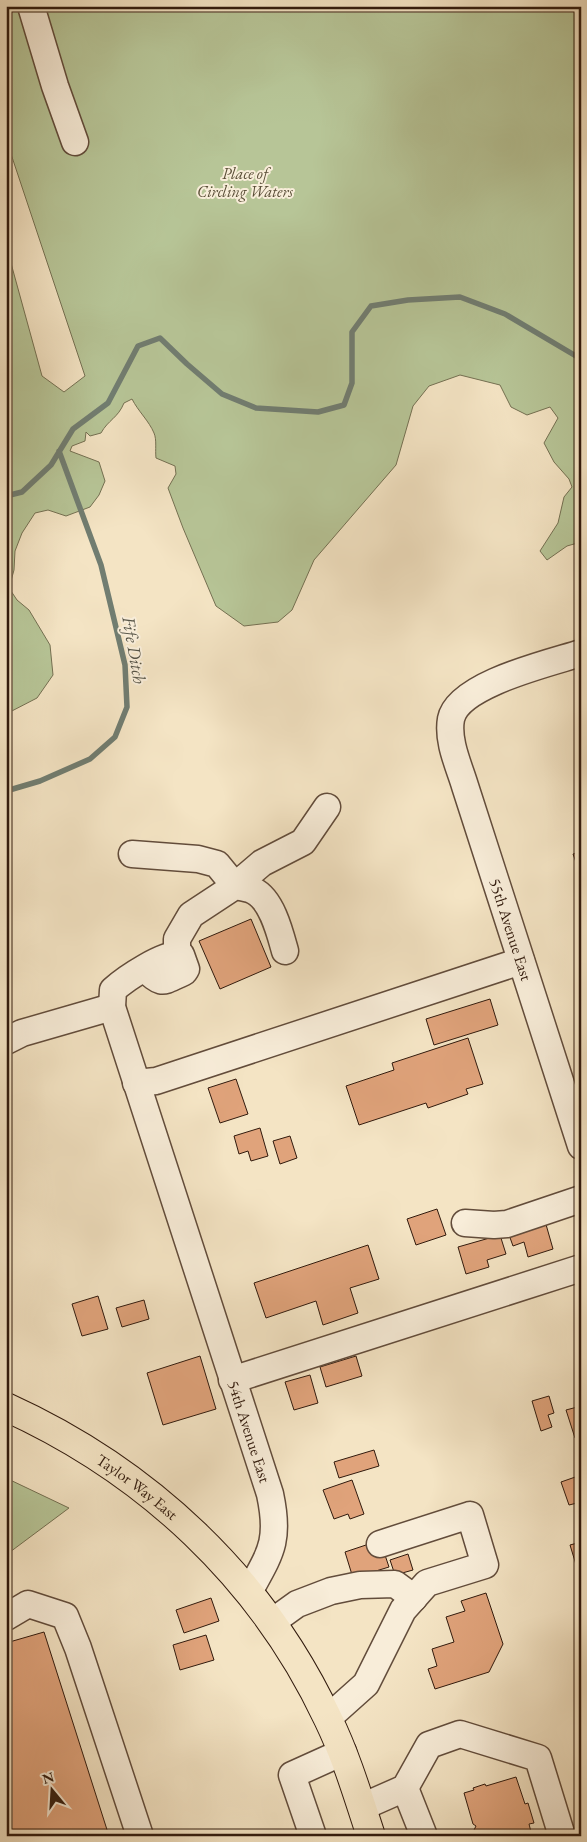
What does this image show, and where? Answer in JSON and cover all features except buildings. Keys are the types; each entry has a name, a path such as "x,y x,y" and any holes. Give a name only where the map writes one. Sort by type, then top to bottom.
{"main road":[{"name":"Taylor Way East","path":"6,1407 56,1431 91,1452 160,1501 221,1559 249,1592"},
{"path":"249,1592 272,1622 297,1661 328,1718 343,1752 371,1836"}],"street":[{"path":"31,6 55,86 75,142"},
{"name":"55th Avenue East","path":"581,653 496,681 470,694 458,704 450,726 455,754 581,1146"},
{"path":"6,1041 22,1033 112,1008 113,990 122,981 161,959 177,954 177,939 191,915 234,886 262,863 303,842 327,807"},
{"path":"132,854 198,859 217,864 234,886 254,891 265,901 276,922 285,951"},
{"path":"136,1083 156,1081 521,961"},
{"name":"54th Avenue East","path":"112,1008 270,1494 275,1528 269,1556 249,1592"},
{"path":"465,1223 506,1224 581,1199"},
{"path":"232,1380 581,1268"},
{"path":"328,1718 366,1684 403,1610 428,1583 486,1565 470,1515 380,1544"},
{"path":"272,1622 298,1604 331,1590 360,1585 395,1584 414,1598"},
{"path":"6,1617 28,1604 65,1616 78,1648 140,1836"},
{"path":"362,1807 405,1788 430,1745 460,1734 538,1758 562,1836"},
{"path":"313,1836 292,1775 343,1752"},
{"path":"405,1788 424,1836"}],"green space":[{"name":"Place of Circling Waters","path":"6,6 581,6 581,542 567,546 547,560 540,551 558,523 564,497 572,487 569,479 554,462 544,443 558,418 550,407 527,415 511,407 500,385 460,375 429,386 413,406 396,465 314,560 292,610 278,622 244,626 216,606 168,488 176,474 175,466 156,458 154,433 132,399 124,403 119,412 101,433 90,436 86,432 85,441 72,446 70,451 99,462 105,481 99,495 90,507 66,516 48,510 35,513 22,533 15,551 14,570 9,588 17,600 29,610 50,645 53,675 37,698 6,714 6,245 42,376 64,392 85,376 6,139"},
{"path":"6,1478 69,1508 6,1555"}],"waterway":[{"path":"6,496 22,492 51,465 73,429 108,403 138,346 160,338 222,394 256,408 318,412 344,405 352,383 352,332 371,306 408,300 460,297 505,314 581,359"},
{"name":"Fife Ditch","path":"6,791 40,781 90,759 115,737 127,707 125,665 101,565 59,451"}]}
